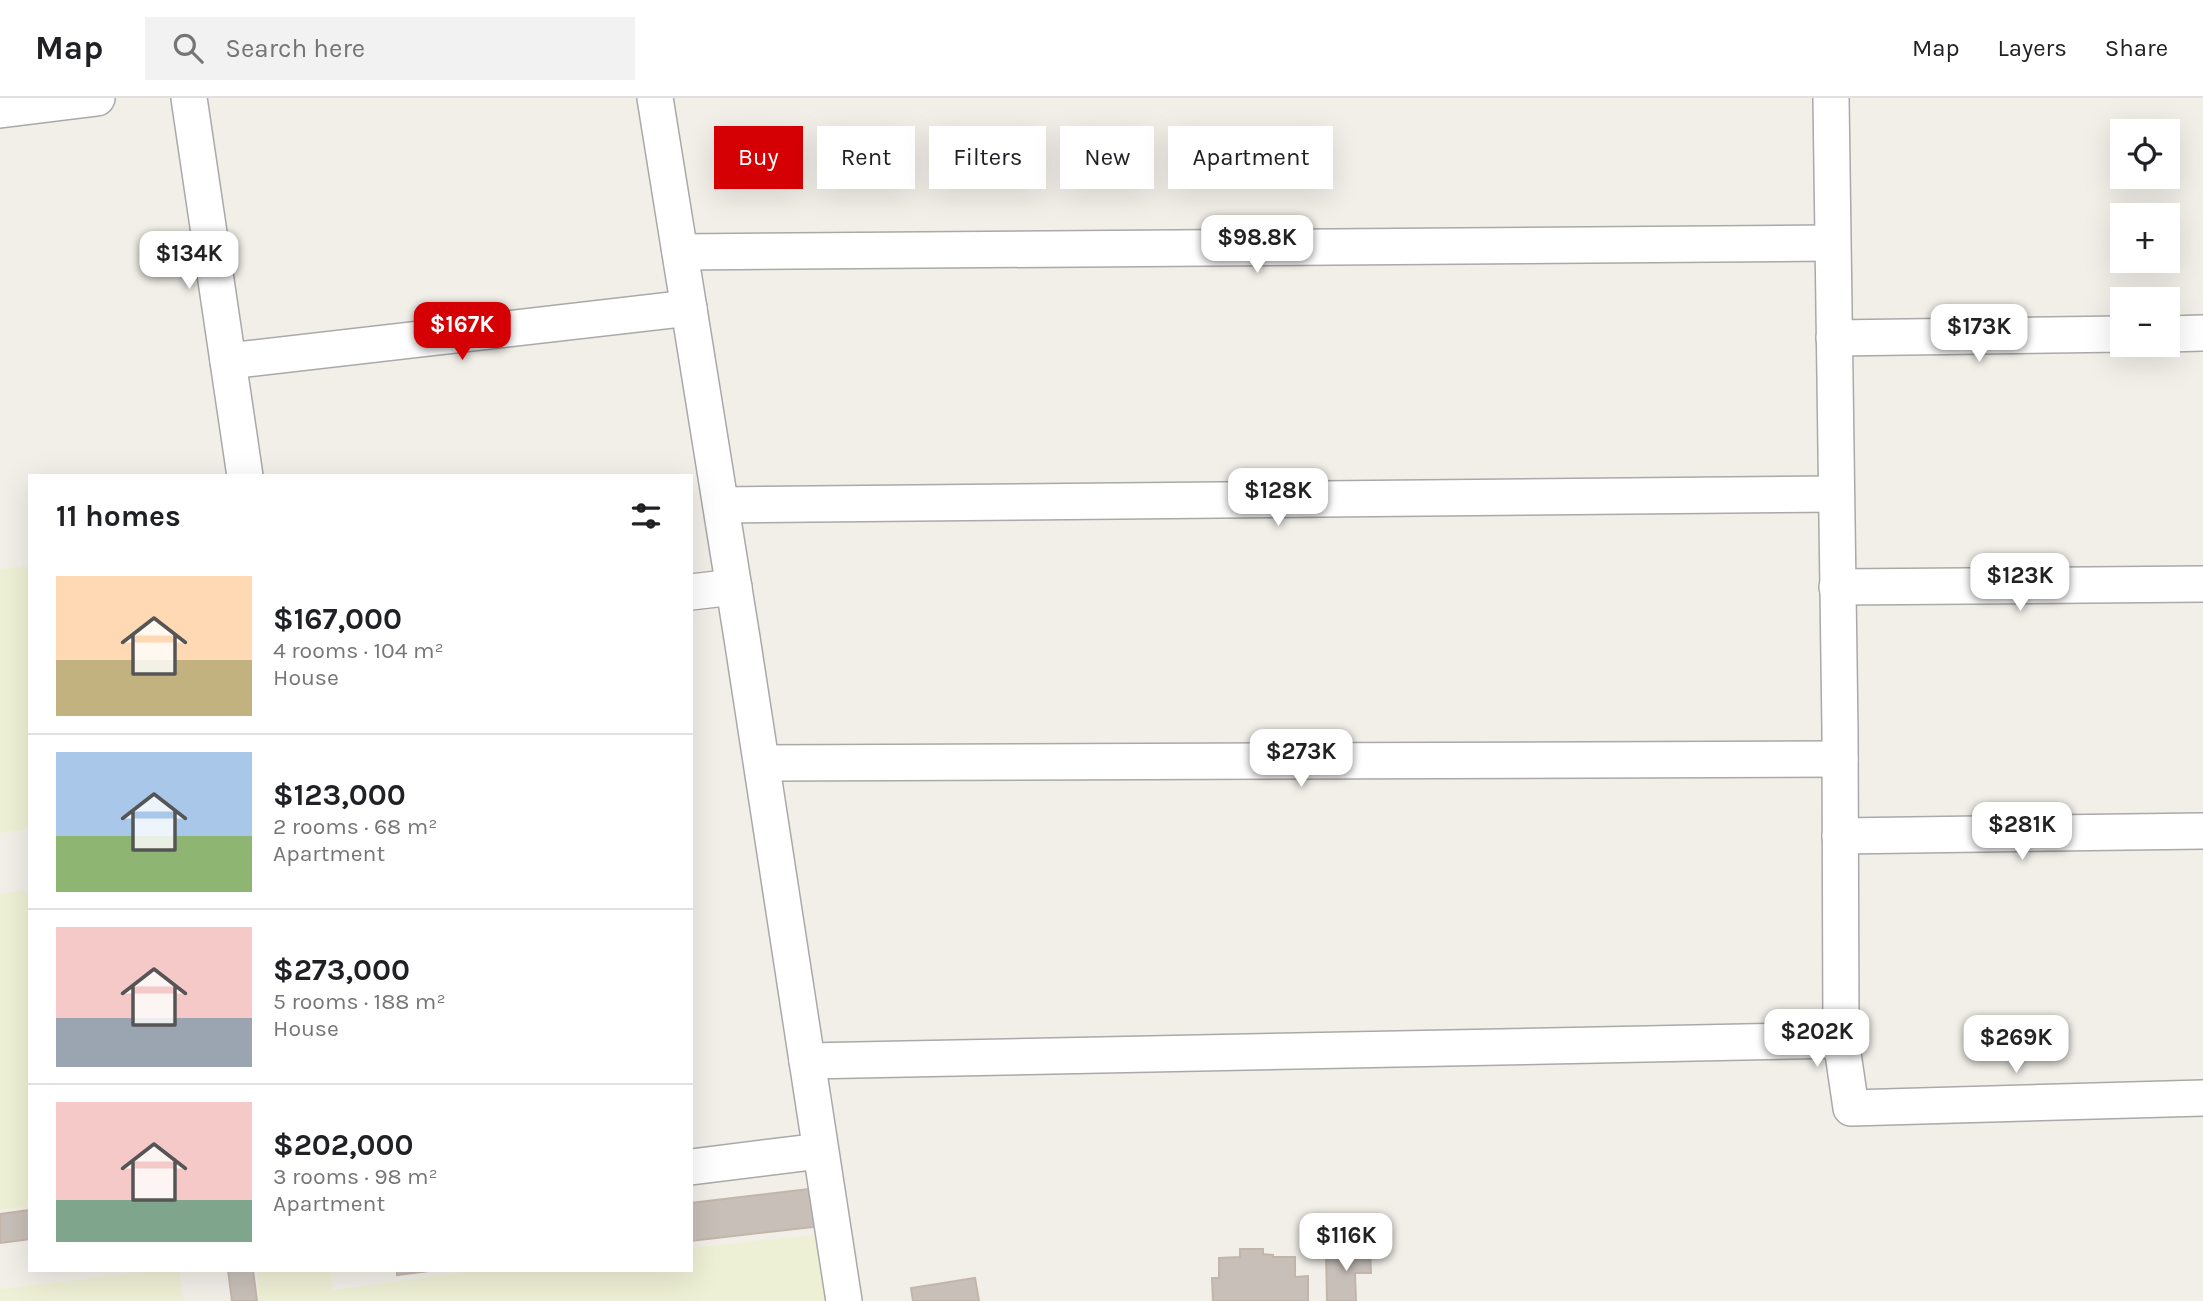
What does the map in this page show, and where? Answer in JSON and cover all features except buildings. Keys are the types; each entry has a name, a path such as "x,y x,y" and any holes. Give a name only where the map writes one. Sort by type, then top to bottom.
{"street":[{"path":"0,110 97,98"},
{"path":"189,98 245,474"},
{"path":"655,98 762,763 844,1301"},
{"path":"1831,98 1841,1040 1851,1108 2203,1098"},
{"path":"680,252 1832,243"},
{"path":"228,361 689,308"},
{"path":"2180,334 2203,333"},
{"path":"1834,338 2110,334"},
{"path":"721,505 1836,494"},
{"path":"1838,587 2203,584"},
{"path":"693,592 734,587"},
{"path":"762,763 1840,759"},
{"path":"1840,836 2203,831"},
{"path":"807,1061 1841,1040"},
{"path":"693,1167 820,1151"}],"green space":[{"path":"28,566 28,829 0,833 0,569"},
{"path":"28,889 28,1206 0,1210 0,894"},
{"path":"821,1234 831,1301 259,1301 257,1272 331,1272 332,1290 467,1272 693,1272 693,1248"},
{"path":"143,1272 179,1272 183,1301 0,1301 0,1289"}]}
